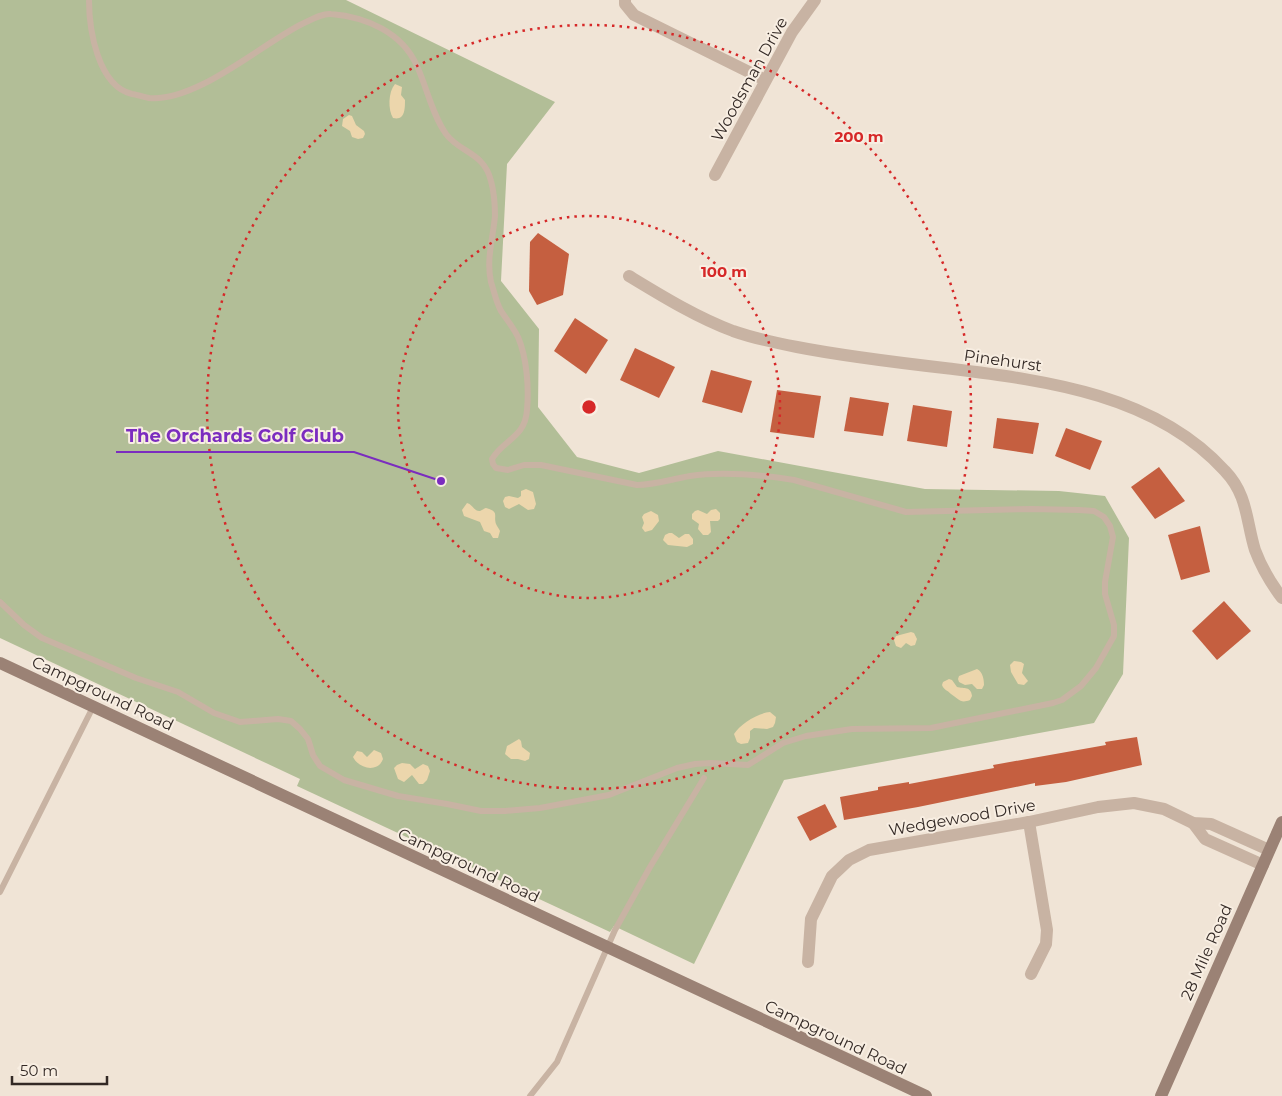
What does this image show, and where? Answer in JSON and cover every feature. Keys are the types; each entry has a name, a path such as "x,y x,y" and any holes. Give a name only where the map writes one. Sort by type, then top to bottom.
{"street":[{"path":"625,0 625,4 634,15 765,80"},
{"name":"Woodsman Drive","path":"714,175 792,32 815,0"},
{"name":"Pinehurst","path":"629,276 692,313 734,331 797,347 922,366 1029,379 1105,397 1148,414 1198,444 1227,472 1244,499 1255,549 1268,580 1282,598"},
{"name":"Campground Road","path":"0,663 926,1096"},
{"name":"Wedgewood Drive","path":"808,962 811,918 832,876 849,860 869,850 1134,802 1164,809 1193,823 1210,824 1270,850"},
{"path":"1029,822 1047,930 1046,944 1031,974"},
{"name":"28 Mile Road","path":"1161,1096 1282,822"},
{"name":"Wedgewood Drive","path":"1193,823 1205,839 1263,865"}],"lane":[{"path":"0,602 24,625 42,638 136,678 178,692 214,713 240,722 278,718 291,721 308,739 313,755 320,766 344,780 398,796 491,812 540,808 609,795 677,768 695,764 748,765 783,743 806,736 852,730 931,728 1053,703 1071,694 1088,678 1111,643 1115,630 1105,594 1107,570 1113,542 1112,532 1104,517 1094,511 1031,509 906,512 794,480 709,474 637,485 541,465 524,465 508,470 496,468 492,459 498,450 516,436 522,428 527,411 524,354 513,328 500,309 490,278 490,249 495,216 492,182 484,165 473,154 449,138 441,128 417,64 400,42 378,25 348,16 328,13 282,34 225,72 200,85 178,94 150,98 128,93 110,80 96,50 89,0"},
{"path":"0,892 94,707"},
{"path":"530,1096 557,1062 615,930 650,867 704,778"}],"green space":[{"path":"0,0 346,0 555,102 507,164 501,281 539,329 538,407 577,457 639,473 718,451 925,489 1059,491 1105,496 1129,538 1123,674 1094,723 784,780 694,964 614,926 610,932 297,786 300,779 0,638"}],"sand":[{"path":"395,84 402,87 401,95 405,100 404,114 400,118 393,118 391,115 390,96"},
{"path":"349,115 352,116 356,125 364,131 363,138 352,137 350,131 342,126 343,119"},
{"path":"526,489 533,492 536,504 534,509 528,510 519,504 509,509 505,507 503,501 505,497 518,498 521,496 521,491"},
{"path":"467,503 478,511 486,508 495,512 495,521 500,531 498,538 493,538 490,533 484,531 480,522 464,516 462,510"},
{"path":"716,509 720,513 720,519 718,521 710,521 711,532 708,535 703,535 698,529 699,524 692,519 692,514 698,510 707,514 711,510"},
{"path":"651,511 658,515 659,521 652,530 645,532 642,528 644,523 642,517"},
{"path":"669,533 679,538 689,534 693,539 693,544 687,547 668,545 663,540 665,535"},
{"path":"914,633 917,639 915,645 911,646 906,643 901,648 896,646 894,640 896,636"},
{"path":"1014,661 1024,664 1022,673 1028,681 1024,685 1018,684 1011,672 1010,665"},
{"path":"977,669 981,672 983,679 984,685 982,689 977,689 972,684 965,685 959,682 959,676"},
{"path":"949,679 957,687 970,691 972,696 970,700 960,700 945,689 942,685 943,682"},
{"path":"770,712 776,717 773,727 767,729 754,728 750,731 748,743 741,744 737,742 734,734 740,726 755,717"},
{"path":"519,739 522,747 530,753 529,759 525,761 511,759 505,754 507,746"},
{"path":"374,750 381,753 383,759 381,763 373,768 364,767 353,757 357,751 362,752 367,757"},
{"path":"402,763 410,764 415,769 423,764 428,766 430,771 427,780 423,784 419,784 412,775 404,782 398,779 394,768"}],"building":[{"path":"538,233 569,254 563,295 537,305 529,291 530,242"},
{"path":"575,318 608,340 586,374 554,351"},
{"path":"635,348 675,367 659,398 620,380"},
{"path":"711,370 752,381 742,413 702,402"},
{"path":"777,390 821,396 814,438 770,432"},
{"path":"850,397 889,403 883,436 844,431"},
{"path":"913,405 952,411 947,447 907,441"},
{"path":"997,418 1039,423 1033,454 993,448"},
{"path":"1066,428 1102,441 1090,470 1055,456"},
{"path":"1159,467 1185,501 1155,519 1131,487"},
{"path":"1200,526 1210,572 1181,580 1168,535"},
{"path":"1224,601 1251,631 1217,660 1192,631"},
{"path":"1137,737 1142,765 1066,782 1035,786 1035,783 844,820 840,797 878,790 878,787 909,782 909,784 994,768 993,765 1106,745 1105,742"},
{"path":"825,804 837,827 810,841 797,817"}],"place":[{"name":"The Orchards Golf Club","path":"441,481"}]}
